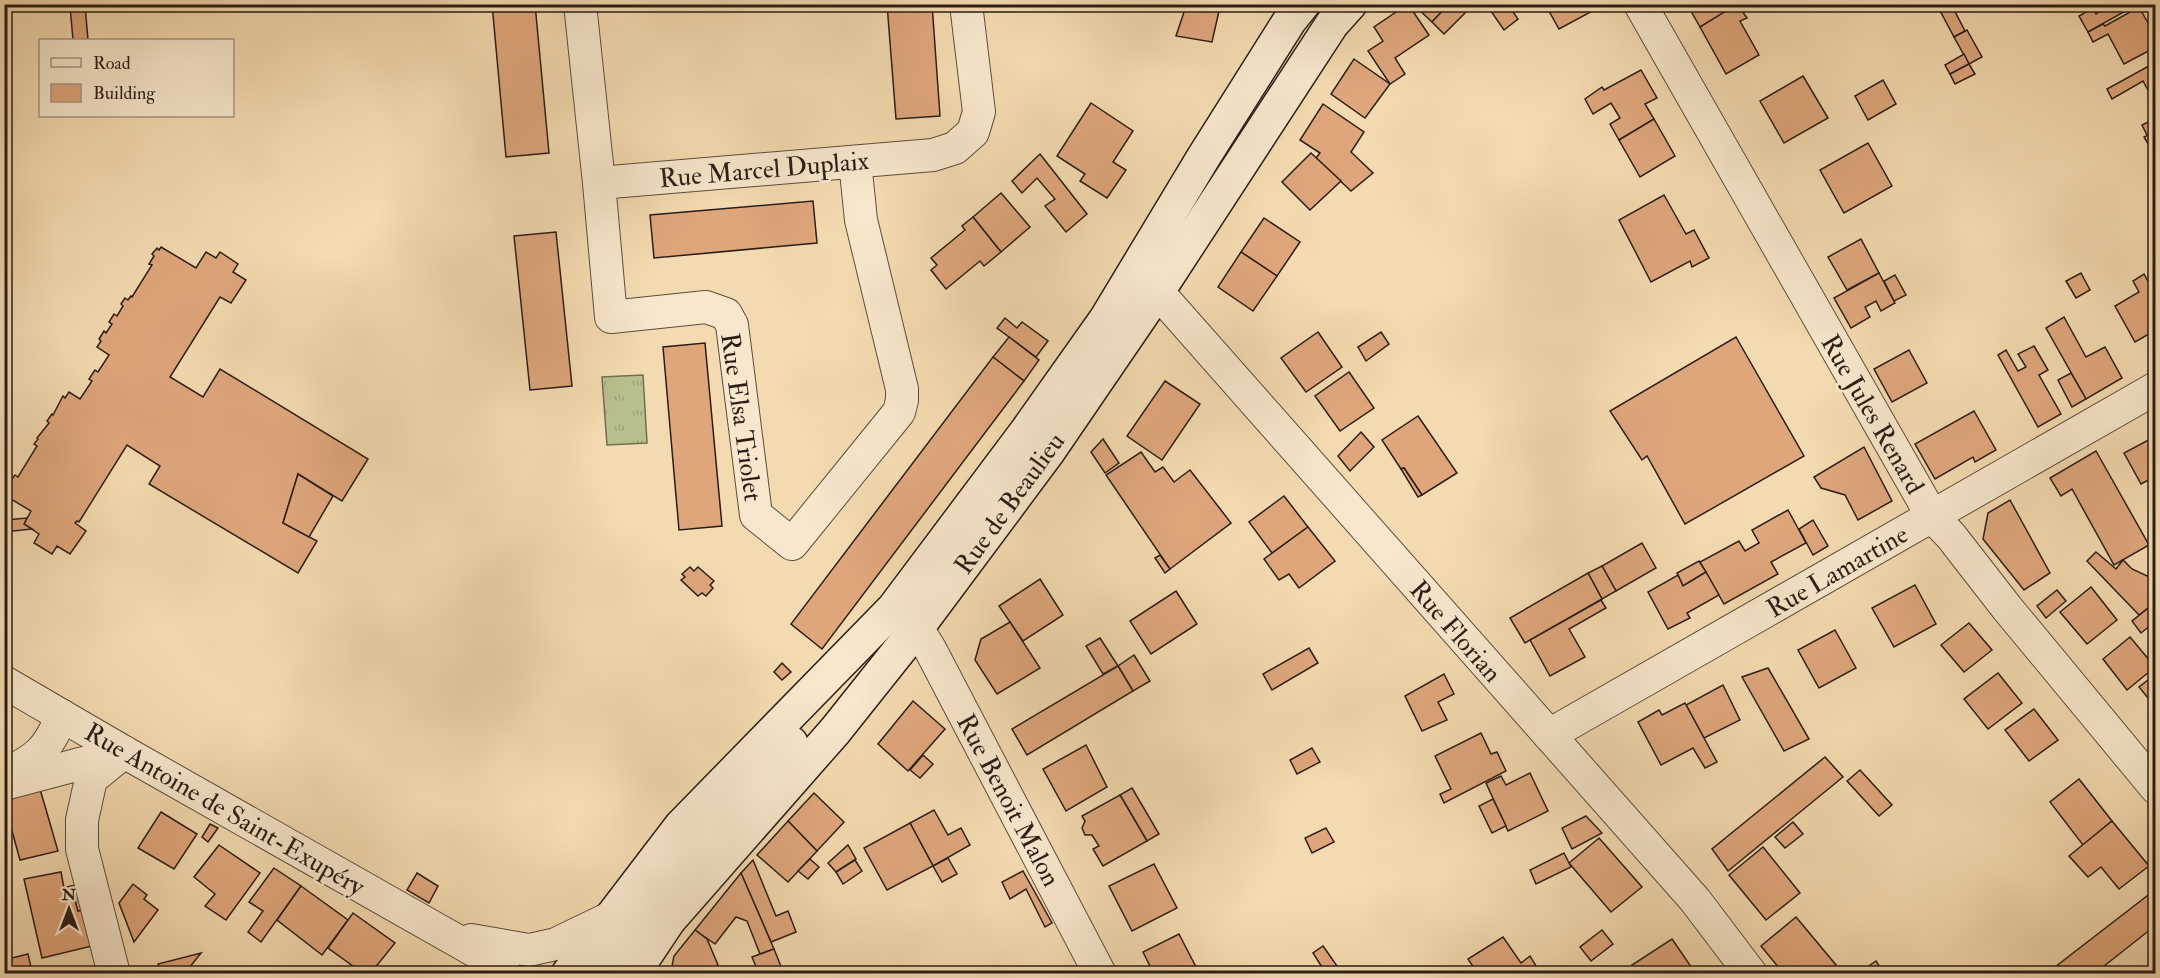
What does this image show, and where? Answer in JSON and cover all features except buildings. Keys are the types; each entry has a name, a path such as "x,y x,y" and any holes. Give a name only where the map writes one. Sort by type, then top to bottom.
{"main road":[{"name":"Rue de Beaulieu","path":"568,974 681,826 825,678 896,622 1048,452 1147,279 1259,69 1303,4"},
{"name":"Rue de Beaulieu","path":"1147,279 1332,24 1350,4"},
{"name":"Rue de Beaulieu","path":"633,974 669,920 835,730 896,622"},
{"path":"605,974 621,947 710,835 896,622"}],"street":[{"path":"580,4 598,183"},
{"name":"Rue Marcel Duplaix","path":"598,183 933,155 955,148 973,132 979,112 966,4"},
{"name":"Rue Jules Renard","path":"1640,4 1932,516 1951,536 2007,609 2156,788"},
{"name":"Rue Elsa Triolet","path":"598,183 612,317 706,307 726,314 732,325 756,515 792,544 899,412 902,400 902,389 861,220 855,162"},
{"name":"Rue Florian","path":"1147,279 1695,900 1751,974"},
{"name":"Rue Lamartine","path":"1549,735 2156,388"},
{"name":"Rue Benoit Malon","path":"896,622 930,649 1100,974"},
{"name":"Rue Antoine de Saint-Exupéry","path":"4,682 498,964 506,974"},
{"path":"4,775 33,761 53,736 62,716"},
{"path":"4,784 124,752"},
{"path":"114,974 82,849 82,820 91,779 124,752"},
{"name":"Rue de Beaulieu","path":"447,936 528,950 556,944 612,917"},
{"path":"652,974 669,920"},
{"path":"447,936 464,974"},
{"name":"Rue Antoine de Saint-Exupéry","path":"447,936 474,974"}],"green space":[{"path":"643,375 647,443 607,445 602,377"}]}
